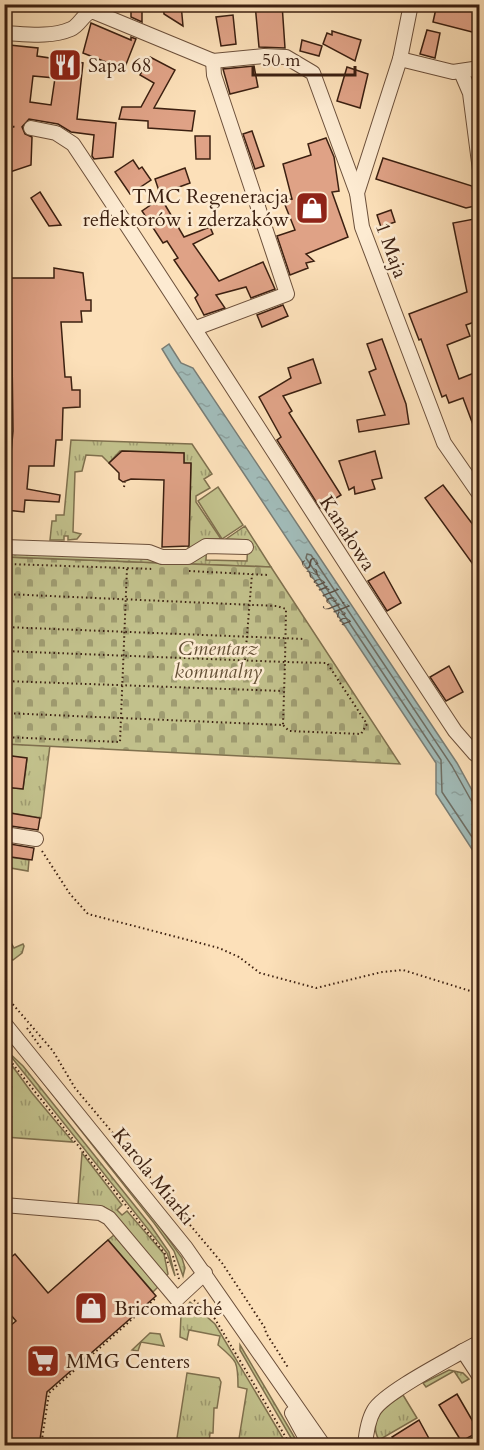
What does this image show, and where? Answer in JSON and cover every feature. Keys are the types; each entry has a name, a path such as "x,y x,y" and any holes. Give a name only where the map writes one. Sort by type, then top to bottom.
{"street":[{"name":"1 Maja","path":"411,4 400,59 357,193 362,227 444,443 480,495"},
{"path":"4,33 33,35 58,32 71,28 92,11 213,61 264,56 286,57 313,74 357,193"},
{"path":"400,59 438,70 461,72 480,68"},
{"path":"196,328 287,294 214,75 213,61"},
{"path":"461,72 470,93 480,170"},
{"name":"Kanałowa","path":"31,128 56,134 73,144 196,328 337,553 455,731 475,754"},
{"path":"4,546 149,552 162,557 185,557 206,546 246,547"},
{"path":"4,834 36,839"},
{"name":"Karola Miarki","path":"4,1023 146,1194 205,1273 324,1446"},
{"path":"4,1205 100,1213 109,1218 177,1299 205,1273"},
{"path":"365,1446 370,1417 378,1404 480,1342"},
{"path":"463,1351 480,1377"},
{"name":"Karola Miarki","path":"264,1360 309,1446"},
{"path":"472,1446 480,1442"}],"path":[{"path":"124,482 124,487"},
{"path":"4,602 8,564 161,570"},
{"path":"4,737 120,742 127,568"},
{"path":"184,571 268,575"},
{"path":"245,660 252,574"},
{"path":"5,594 286,609 283,725"},
{"path":"4,627 304,639"},
{"path":"4,651 327,663 367,724 360,734 290,731 283,725 4,712"},
{"path":"4,681 284,691"},
{"path":"36,839 51,867 88,914 219,948 238,957 260,973 316,988 339,981 403,970 480,993"},
{"path":"4,994 53,1051 75,1088 222,1263 265,1328 266,1333"},
{"path":"4,1053 165,1254 171,1276"},
{"path":"41,1446 49,1393 159,1296 157,1292"},
{"path":"191,1295 215,1319 291,1446"}],"green space":[{"path":"71,440 192,444 212,474 204,479 210,488 196,496 196,502 221,539 207,539 206,560 247,561 248,540 226,539 245,526 271,567 163,563 188,553 191,464 184,463 184,453 120,451 109,463 102,456 86,455 82,471 75,472 73,532 81,534 77,539 68,540 68,536 64,536 64,540 50,540 52,521 56,521 56,515 64,515"},
{"path":"218,487 243,525 222,539 198,501"},
{"path":"8,553 148,556 163,563 7,557"},
{"name":"Cmentarz komunalny","path":"5,557 271,567 400,764 5,744"},
{"path":"5,744 50,745 41,818 5,812 4,787 23,789 27,759 5,755"},
{"path":"4,856 29,860 28,871 5,867"},
{"path":"4,930 14,948 23,944 24,946 22,953 13,960 5,958 5,953 10,950"},
{"path":"5,1049 23,1066 151,1226 169,1252 175,1276 167,1253"},
{"path":"5,1056 73,1142 5,1137 7,1108 5,1095 9,1081 5,1071"},
{"path":"30,1066 144,1205 182,1258 185,1268 183,1276 174,1251 154,1223"},
{"path":"82,1153 122,1205 117,1210 122,1215 127,1211 164,1254 168,1274 165,1277 112,1213 104,1207 78,1205"},
{"path":"114,1235 158,1287 153,1292 108,1240"},
{"path":"190,1302 215,1324 287,1445 238,1445 247,1389 238,1387 237,1367 233,1358 218,1345 220,1336 189,1330 187,1340 180,1337 181,1315"},
{"path":"150,1333 160,1334 164,1346 141,1342 138,1351 132,1350"},
{"path":"240,1345 299,1445 295,1445 240,1350"},
{"path":"449,1370 454,1371 426,1387 423,1383"},
{"path":"454,1371 463,1373 469,1379 462,1383"},
{"path":"187,1373 219,1378 221,1382 217,1408 214,1408 213,1433 210,1433 209,1443 177,1438"},
{"path":"403,1395 417,1418 379,1440 375,1426 380,1413"}],"water":[{"name":"Szarlejka","path":"169,344 181,363 193,368 457,763 479,803 479,860 436,794 436,763 173,367 162,349"}],"building":[{"path":"131,4 142,4 142,22 131,17"},
{"path":"163,4 181,4 183,26 164,14"},
{"path":"255,4 282,4 285,48 259,47"},
{"path":"437,4 478,4 480,34 433,22"},
{"path":"233,15 236,44 221,46 216,17"},
{"path":"91,23 131,40 131,37 136,39 125,67 117,64 116,66 83,53"},
{"path":"427,30 440,33 435,58 420,54"},
{"path":"332,31 361,40 355,61 323,44 327,33 332,35"},
{"path":"302,40 322,46 319,56 300,51"},
{"path":"9,45 38,48 37,56 83,63 77,119 116,123 113,157 94,159 92,156 94,135 71,132 58,124 29,119 22,127 25,134 32,137 31,165 10,172 10,157 6,157 7,124 4,123","holes":["33,76 55,78 51,105 30,102"]},
{"path":"150,57 175,70 154,108 195,111 192,131 148,128 148,121 119,119 122,107 141,107 154,83 140,75"},
{"path":"254,66 258,87 230,94 223,69"},
{"path":"347,67 368,74 360,108 337,101"},
{"path":"252,131 264,166 255,169 243,134"},
{"path":"195,136 210,136 210,159 196,159"},
{"path":"326,138 334,157 339,191 332,192 348,237 306,254 314,261 306,263 308,268 290,275 277,236 295,230 283,200 292,199 283,164 311,155 308,144"},
{"path":"383,158 472,186 475,206 466,208 376,179"},
{"path":"133,160 139,169 142,167 151,180 130,194 115,172"},
{"path":"185,168 190,183 160,194 155,179"},
{"path":"40,192 61,225 49,226 31,198"},
{"path":"161,198 184,237 210,227 213,234 193,244 219,281 263,262 275,289 251,298 246,287 216,295 225,308 204,315 195,298 198,295 174,260 178,258 167,241 163,243 142,211"},
{"path":"391,210 395,222 381,227 377,215"},
{"path":"474,219 480,248 480,320 466,325 470,336 447,345 459,379 474,373 480,387 478,438 463,398 449,403 446,395 442,397 421,339 419,340 409,314 467,292 453,223"},
{"path":"54,268 83,273 86,300 91,300 91,311 81,311 82,322 61,322 65,377 71,377 72,390 80,390 80,407 63,408 62,440 56,440 54,466 29,466 27,489 60,495 59,502 25,500 24,512 6,510 13,431 11,278 54,278"},
{"path":"283,305 288,316 262,327 257,315"},
{"path":"382,339 406,404 409,424 359,432 357,420 385,415 369,372 376,369 367,344"},
{"path":"313,359 321,383 283,396 292,411 289,413 341,495 320,508 277,440 281,437 259,397 291,378 288,368"},
{"path":"122,451 184,453 184,463 191,463 189,546 162,547 164,480 131,479 123,482 119,479 119,473 109,463"},
{"path":"375,451 382,478 372,480 375,489 355,494 354,487 349,490 339,461"},
{"path":"443,485 480,534 480,557 472,563 425,498"},
{"path":"384,572 401,603 387,611 368,581"},
{"path":"449,666 463,692 446,701 430,677"},
{"path":"4,755 27,758 23,789 4,787"},
{"path":"4,812 40,818 38,830 4,825"},
{"path":"4,843 34,848 32,860 4,856"},
{"name":"MMG Centers","path":"108,1240 156,1296 47,1392 39,1446 4,1446 4,1331 16,1321 4,1307 4,1263 15,1254 48,1293"},
{"path":"457,1394 479,1432 467,1438 463,1444 439,1405"},
{"path":"419,1420 433,1446 398,1446 392,1437"}],"place":[{"name":"Sapa 68","path":"65,65"},
{"name":"TMC Regeneracja reflektorów i zderzaków","path":"312,208"},
{"name":"Bricomarché","path":"91,1308"},
{"name":"MMG Centers","path":"43,1361"}]}
